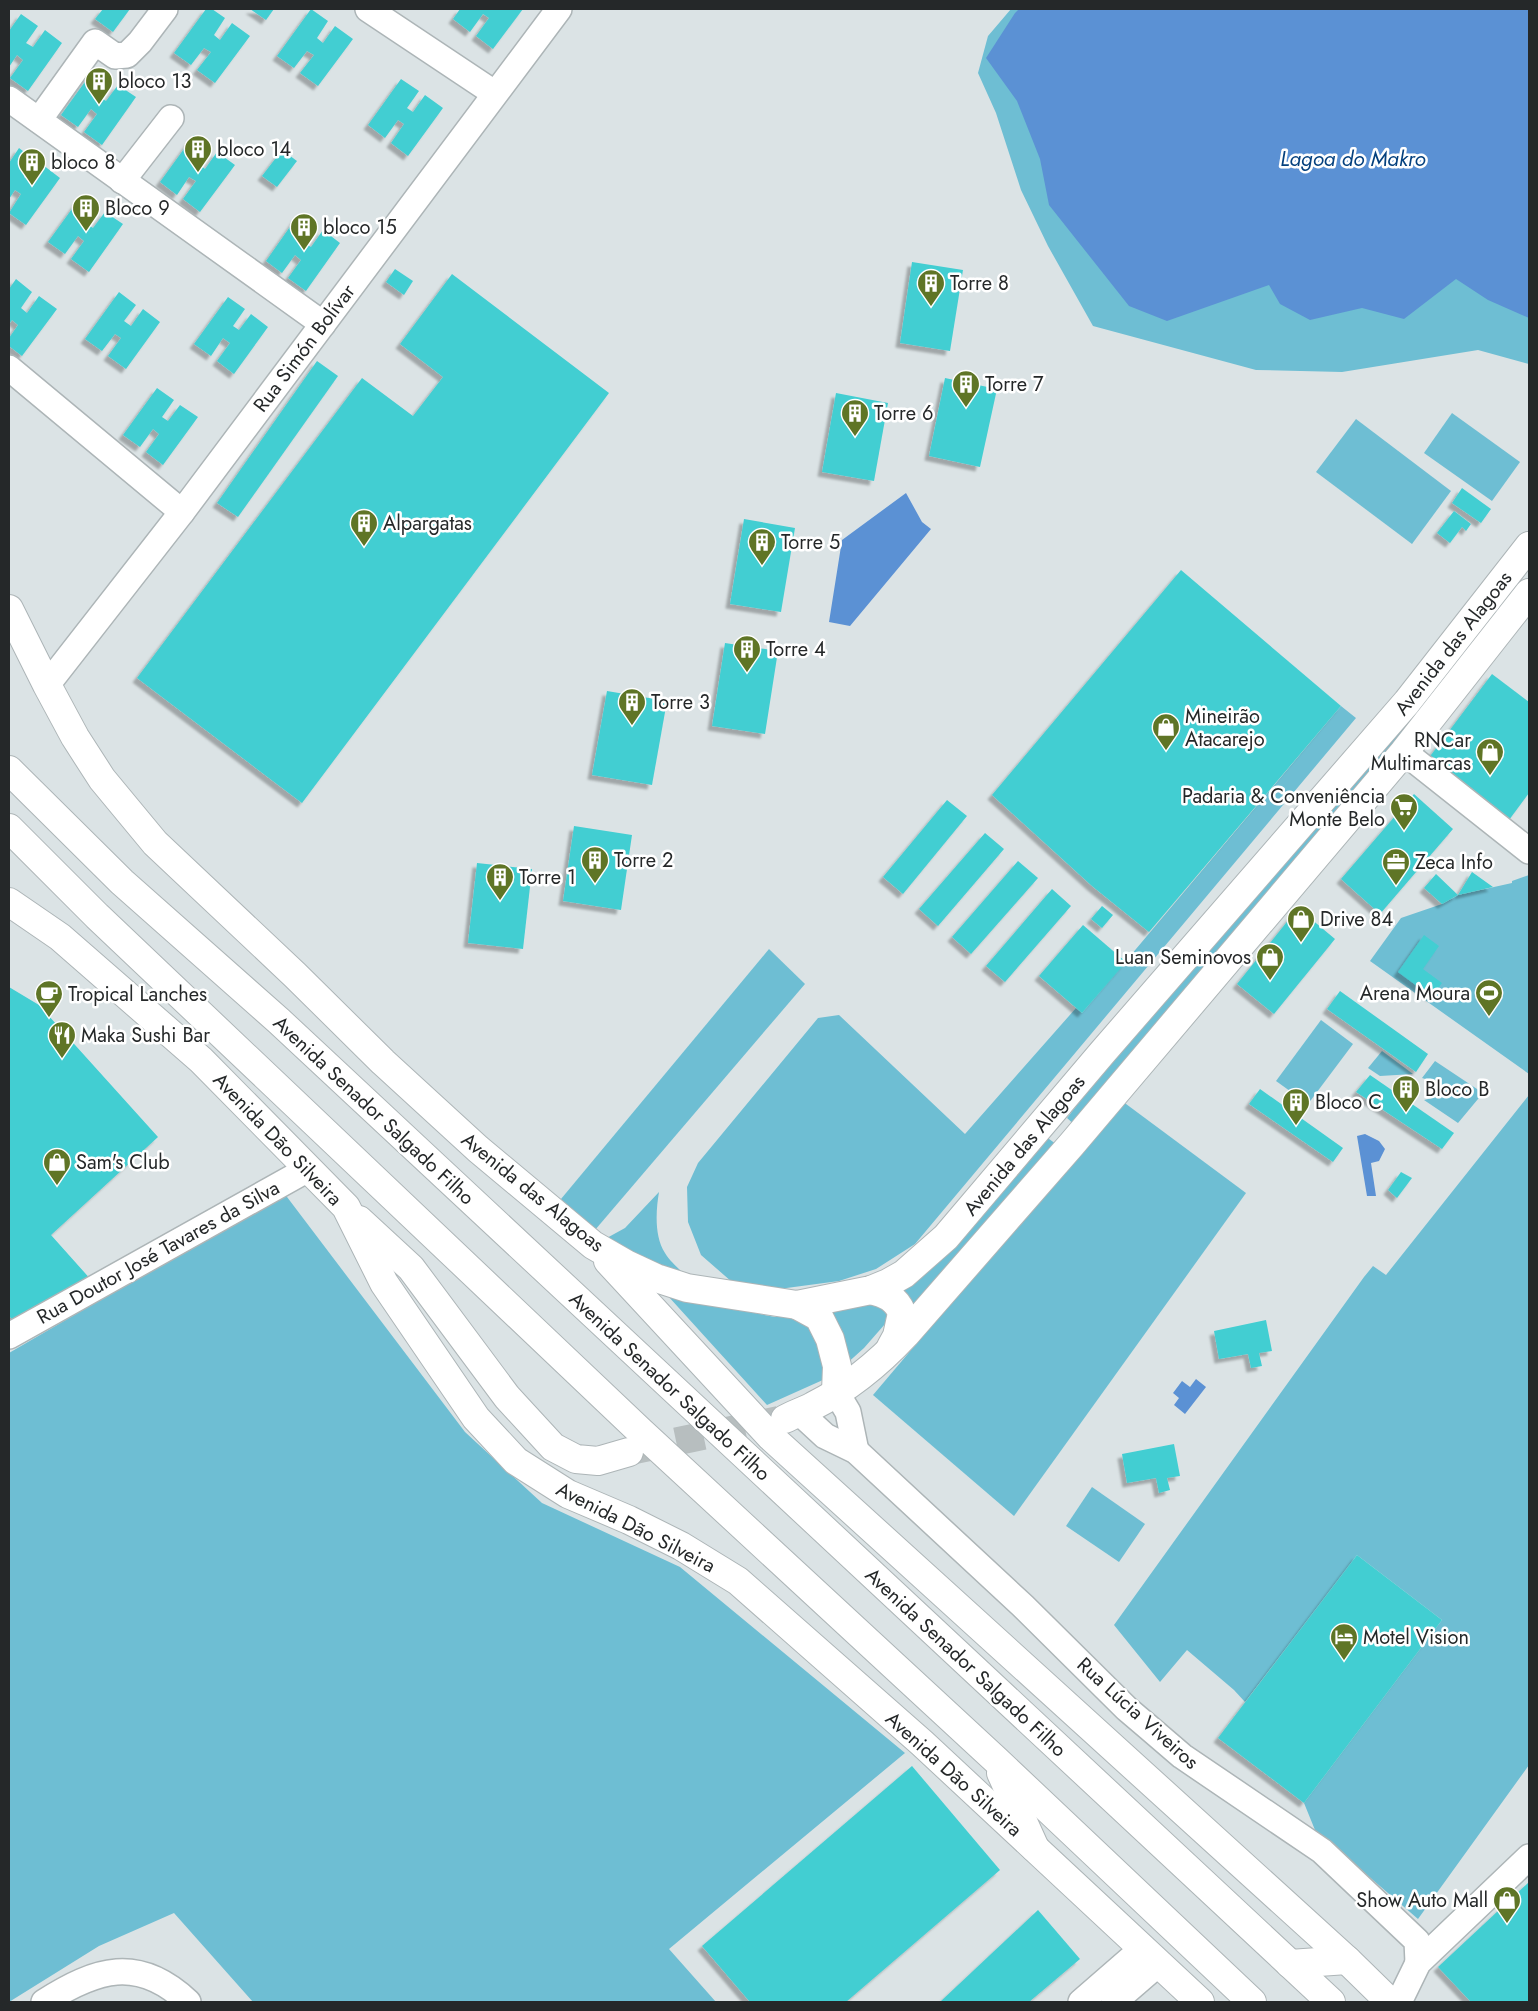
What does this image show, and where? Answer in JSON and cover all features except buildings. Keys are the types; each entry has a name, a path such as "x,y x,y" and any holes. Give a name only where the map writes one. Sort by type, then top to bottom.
{"main road":[{"name":"Avenida das Alagoas","path":"383,1062 478,1149 593,1245 634,1268 656,1278 687,1288 797,1305 871,1290 904,1274 946,1237 1102,1053 1406,702 1529,546"},
{"name":"Avenida das Alagoas","path":"792,1416 814,1406 853,1382 887,1355 1072,1144 1404,752 1529,593"},
{"name":"Avenida Senador Salgado Filho","path":"9,609 75,737 102,780 155,843 295,975 383,1062"},
{"path":"9,649 41,674"},
{"path":"1406,702 1429,722"},
{"name":"Avenida Senador Salgado Filho","path":"9,770 122,882 280,1021 1331,2002"},
{"path":"9,828 98,916 640,1431 996,1760 1252,2002"},
{"name":"Avenida Dão Silveira","path":"9,902 60,937 201,1060 346,1207 384,1283 476,1418 516,1461 568,1494 663,1537 738,1581 922,1743 1200,2002"},
{"path":"1072,1144 1063,1134 1062,1127 1065,1112 1102,1053"},
{"path":"346,1207 411,1268 507,1397 553,1447 576,1458 598,1461 629,1452"},
{"name":"Avenida Senador Salgado Filho","path":"593,1245 771,1437 1347,1960 1390,2002"},
{"path":"871,1290 886,1294 894,1300 902,1313 897,1336 887,1355"},
{"path":"797,1305 819,1317 830,1340 837,1366 836,1392"},
{"path":"996,1760 1035,1848"},
{"path":"1290,1964 1347,1960"}],"street":[{"path":"39,120 95,42 115,56 127,55 140,42 165,9"},
{"path":"368,9 494,93"},
{"name":"Rua Simón Bolívar","path":"41,674 182,512 558,9"},
{"path":"9,99 323,324"},
{"path":"122,181 171,118"},
{"path":"9,368 182,512"},
{"path":"1404,752 1529,851"},
{"name":"Rua Doutor José Tavares da Silva","path":"9,1336 308,1169"},
{"path":"836,1392 848,1412 856,1451"},
{"name":"Rua Lúcia Viveiros","path":"792,1416 825,1436 856,1451 1023,1606 1127,1709 1182,1756 1322,1851 1417,1941 1418,1963"},
{"path":"1399,2002 1418,1963 1529,1857"},
{"path":"1081,2002 1150,1956"},
{"path":"1114,2002 1150,1956"},
{"path":"44,2002 70,1986 95,1975 120,1971 141,1974 176,1991 188,2002"}],"shaded area":[{"name":"Lagoa do Makro","path":"1011,9 1529,9 1529,364 1478,350 1342,372 1256,370 1093,326 1048,246 1021,190 996,113 978,73 988,36"},
{"path":"1452,413 1520,462 1492,501 1424,453"},
{"path":"1356,419 1451,491 1412,544 1316,472"},
{"path":"1341,706 1356,718 915,1244 876,1269 839,1281 779,1289 732,1282 701,1255 688,1222 687,1187 698,1163 818,1018 839,1015 965,1134 1076,1008 1082,1013"},
{"path":"1411,721 1417,731 1077,1127 1067,1118 1108,1065 1399,722"},
{"name":"Arena Moura","path":"1529,875 1529,1074 1370,961 1401,918 1442,904 1458,895 1512,883 1512,881"},
{"path":"769,949 805,984 595,1230 561,1199"},
{"path":"1321,1020 1353,1044 1308,1104 1276,1081"},
{"path":"1382,1051 1413,1074 1380,1076 1368,1068"},
{"path":"1435,1061 1483,1093 1458,1123 1424,1100 1436,1097 1439,1089 1435,1082 1422,1078"},
{"path":"1529,1095 1529,1765 1418,1919 1315,1830 1304,1803 1442,1620 1357,1555 1245,1702 1234,1690 1187,1650 1160,1682 1114,1625 1364,1277 1373,1266 1386,1275"},
{"path":"1122,1101 1246,1193 1014,1516 873,1395"},
{"path":"1045,1136 1060,1147 910,1312 899,1288"},
{"path":"659,1192 657,1231 661,1246 667,1256 683,1273 649,1266 605,1239 625,1228"},
{"path":"284,1193 465,1432 542,1503 680,1567 905,1753 669,1949 716,2002 253,2002 174,1913 99,1946 9,2002 9,1353"},
{"path":"668,1296 775,1317 801,1317 879,1300 888,1306 885,1324 864,1348 834,1375 767,1405"},
{"path":"1092,1487 1145,1524 1119,1562 1066,1526"}],"water":[{"name":"Lagoa do Makro","path":"1019,9 1529,9 1529,318 1488,300 1456,279 1404,319 1362,308 1310,320 1280,304 1269,285 1167,321 1129,306 1049,205 1040,159 1017,101 986,58"},
{"path":"906,493 922,522 931,529 850,626 829,622 842,540"},
{"path":"1365,1134 1379,1141 1385,1149 1379,1161 1371,1163 1376,1196 1367,1196 1357,1136"},
{"path":"1196,1379 1206,1387 1185,1414 1174,1405 1179,1398 1173,1393 1182,1381 1190,1387"}],"tunnel":[{"path":"635,1450 779,1420"}],"place":[{"name":"bloco 13","path":"99,105"},
{"name":"bloco 14","path":"198,173"},
{"name":"bloco 8","path":"32,186"},
{"name":"Bloco 9","path":"86,232"},
{"name":"bloco 15","path":"304,251"},
{"name":"Torre 8","path":"931,307"},
{"name":"Torre 7","path":"966,408"},
{"name":"Torre 6","path":"855,437"},
{"name":"Alpargatas","path":"364,547"},
{"name":"Torre 5","path":"762,566"},
{"name":"Torre 4","path":"747,673"},
{"name":"Torre 3","path":"632,726"},
{"name":"Mineirão Atacarejo","path":"1166,751"},
{"name":"RNCar Multimarcas","path":"1490,776"},
{"name":"Padaria & Conveniência Monte Belo","path":"1404,831"},
{"name":"Torre 2","path":"595,884"},
{"name":"Zeca Info","path":"1396,886"},
{"name":"Torre 1","path":"500,901"},
{"name":"Drive 84","path":"1301,943"},
{"name":"Luan Seminovos","path":"1270,981"},
{"name":"Arena Moura","path":"1489,1017"},
{"name":"Tropical Lanches","path":"49,1018"},
{"name":"Maka Sushi Bar","path":"62,1059"},
{"name":"Bloco B","path":"1406,1113"},
{"name":"Bloco C","path":"1296,1126"},
{"name":"Sam's Club","path":"57,1186"},
{"name":"Motel Vision","path":"1344,1661"},
{"name":"Show Auto Mall","path":"1507,1924"}]}
